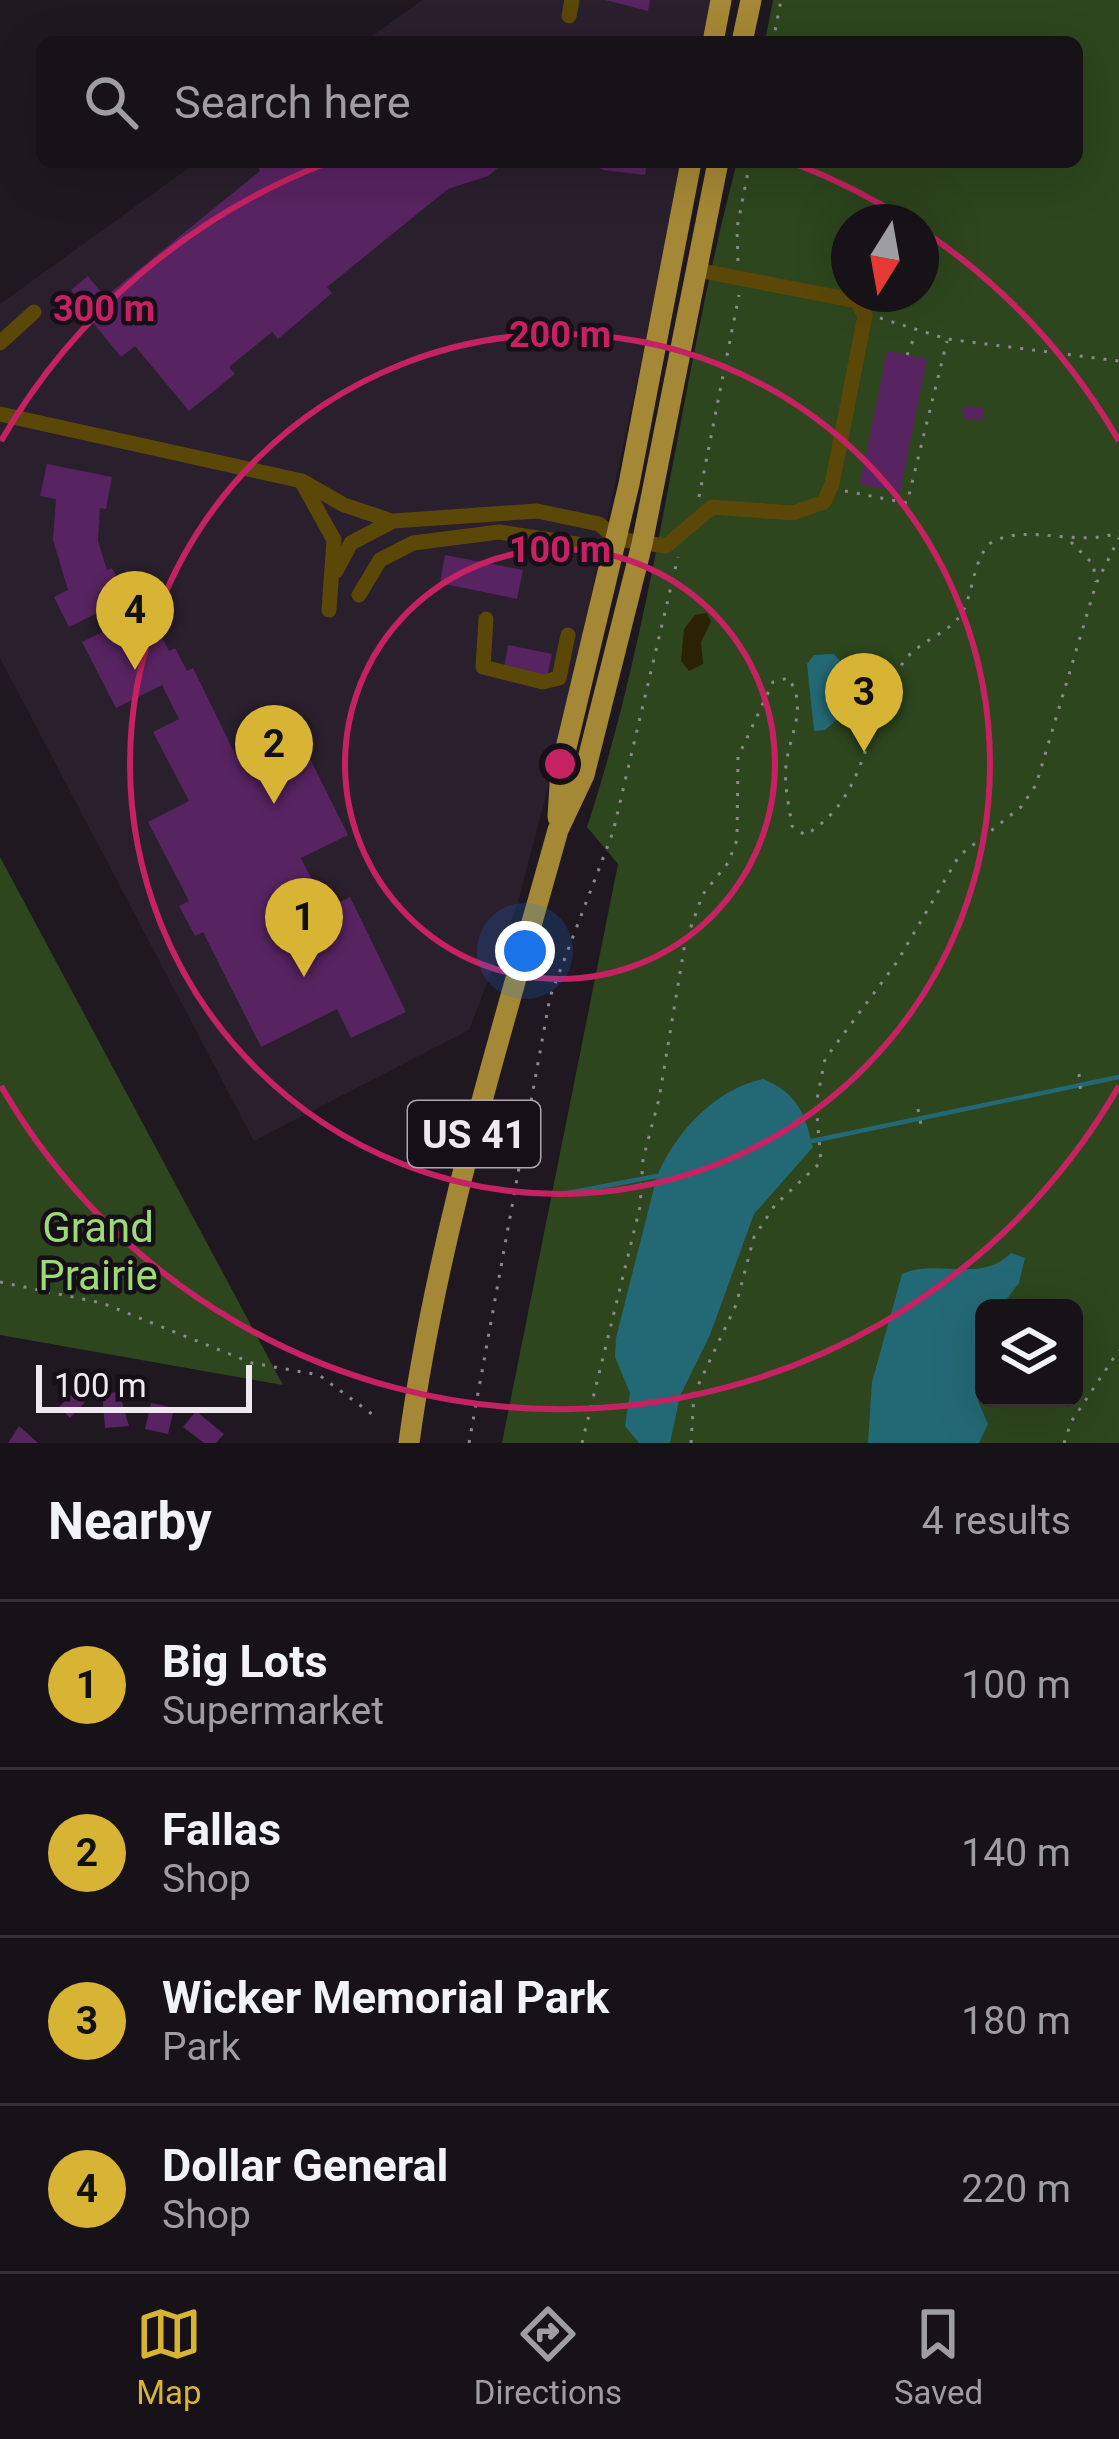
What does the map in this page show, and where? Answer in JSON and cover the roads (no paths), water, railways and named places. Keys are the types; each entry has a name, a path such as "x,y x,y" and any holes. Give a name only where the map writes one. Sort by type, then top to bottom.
{"highway":[{"path":"714,36 722,0"},
{"path":"743,36 751,0"},
{"name":"US 41","path":"558,830 561,770 617,539 690,168"},
{"name":"US 41","path":"409,1443 437,1279 558,830 584,776 642,544 717,168"}],"lane":[{"path":"343,542 393,521 536,511 599,524 617,539 666,546 712,507 793,513 815,508 830,488 865,316 857,301 697,270"},
{"path":"0,343 34,312"},
{"path":"0,414 302,481 344,505 393,521"},
{"path":"302,481 343,542 329,610"},
{"path":"343,542 398,548 499,532 596,548 617,539"},
{"path":"359,595 375,567 398,548"},
{"path":"486,619 479,654 483,667 542,682 560,678 568,635"}],"water":[{"path":"834,654 843,664 870,672 872,690 825,730 814,731 807,664 814,655"},
{"path":"763,1079 798,1106 813,1147 754,1214 710,1335 680,1396 670,1443 639,1443 625,1426 630,1393 615,1357 616,1338 657,1176 686,1129 713,1102"},
{"path":"1011,1253 1025,1258 1019,1283 1007,1299 975,1299 975,1407 981,1407 988,1424 979,1443 868,1443 872,1382 902,1274 929,1268 972,1269 999,1262"}],"waterway":[{"path":"812,1141 1119,1077"},
{"path":"568,1193 657,1176"}],"place":[{"name":"Dollar General","path":"135,670"},
{"name":"Wicker Memorial Park","path":"864,752"},
{"name":"Fallas","path":"274,804"},
{"name":"Big Lots","path":"304,977"}],"park label":[{"name":"Grand Prairie","path":"98,1251"}]}
